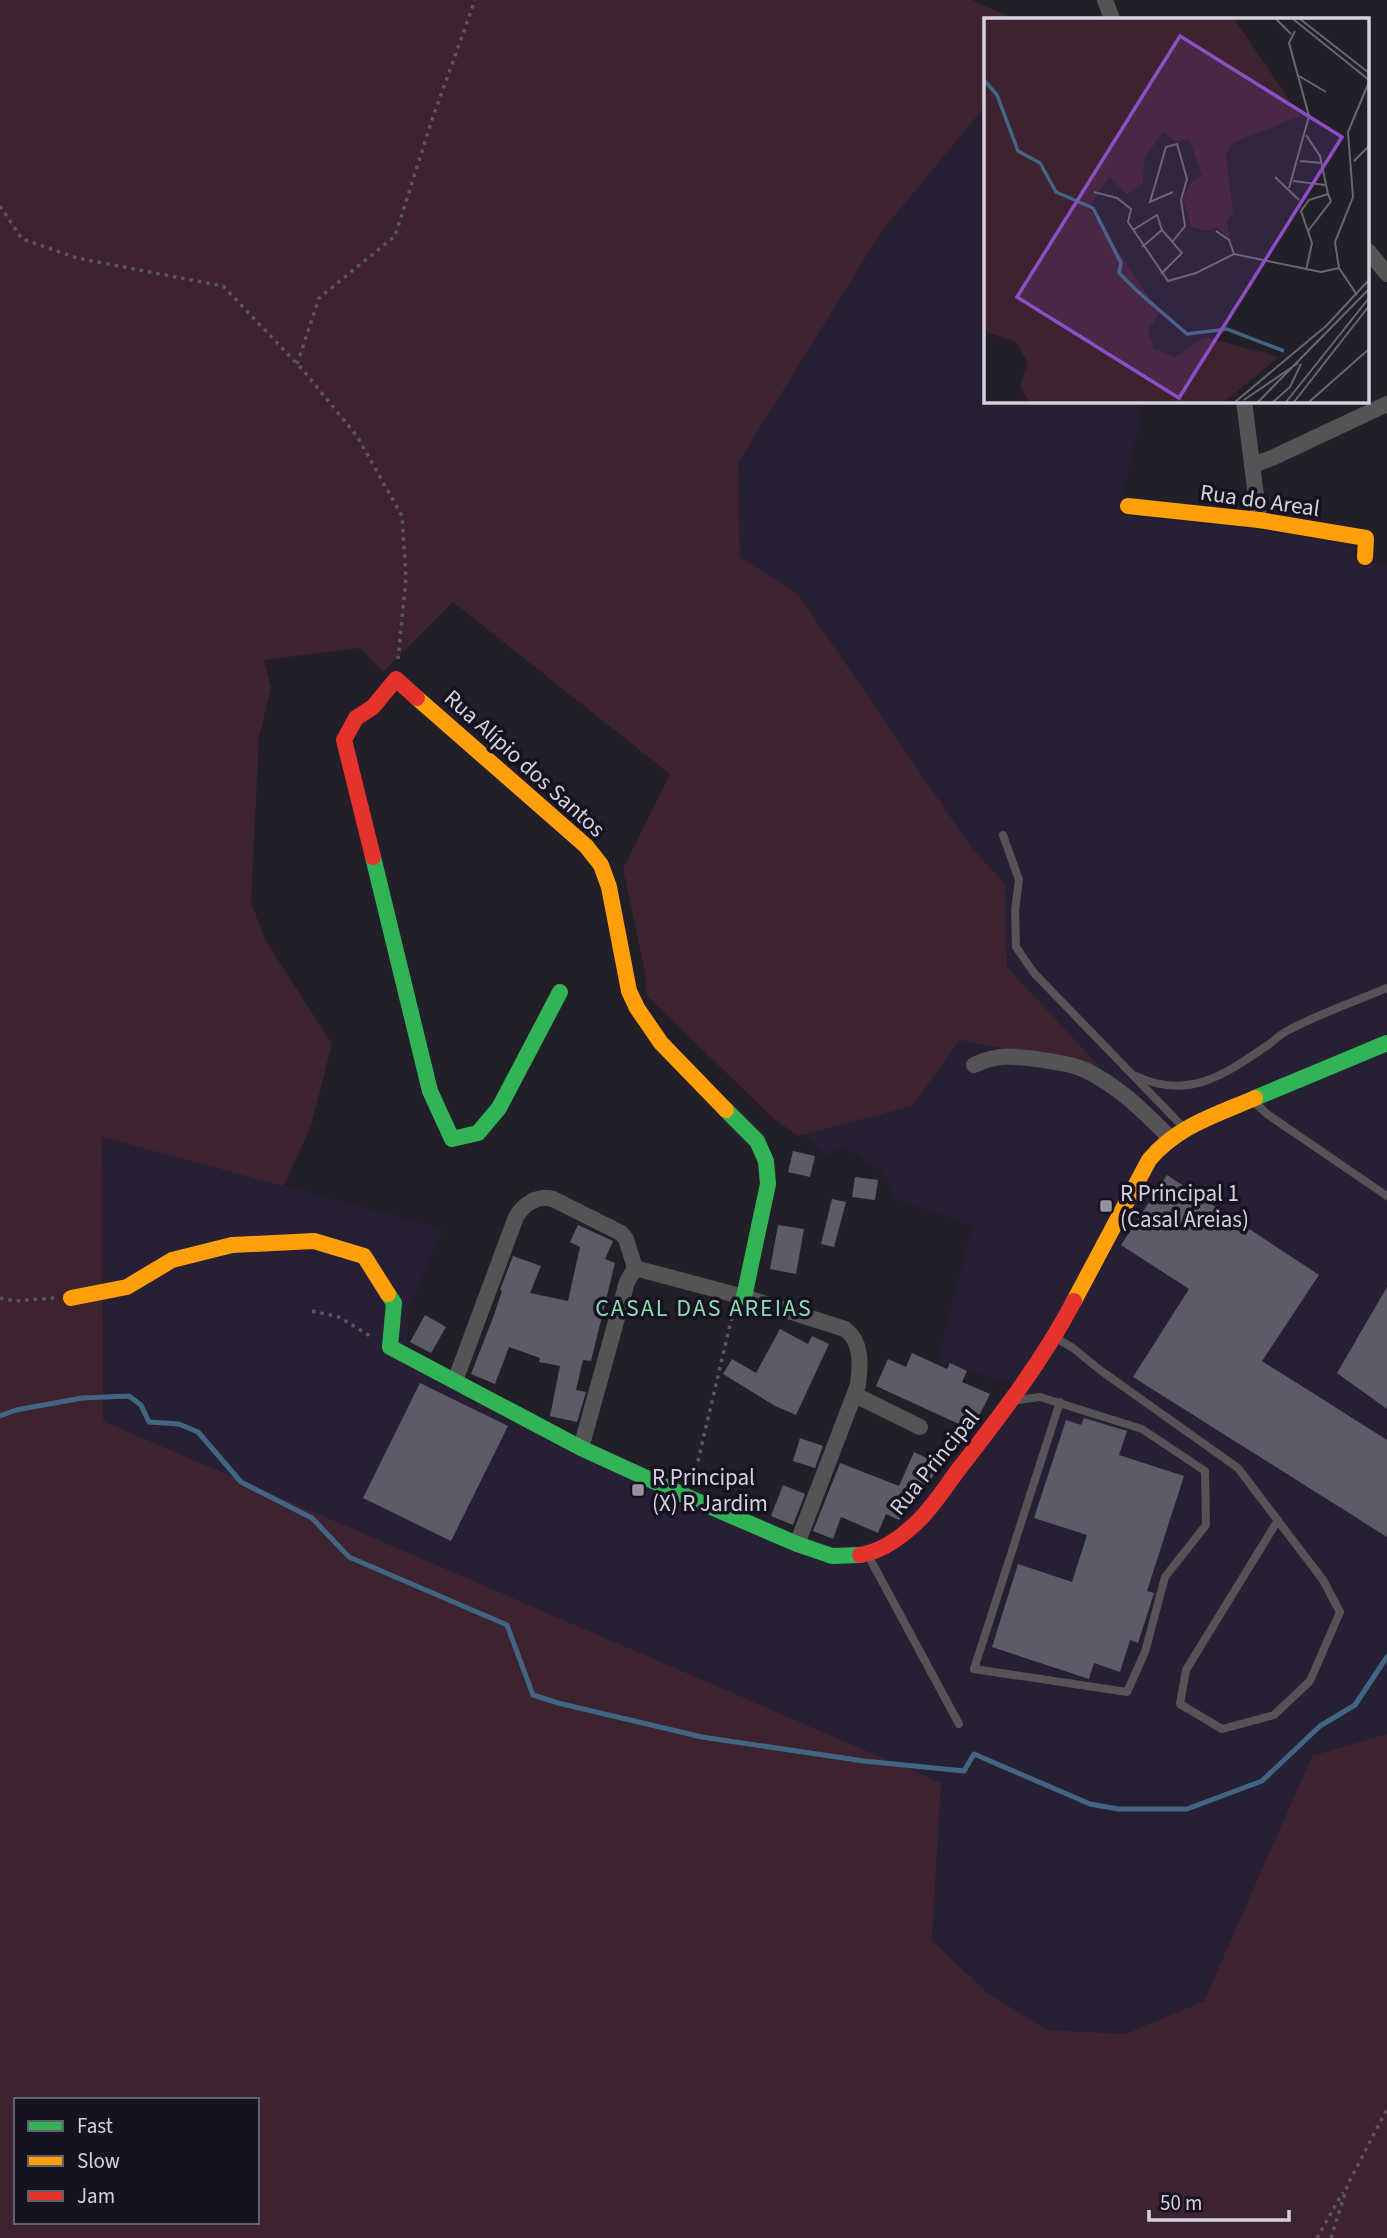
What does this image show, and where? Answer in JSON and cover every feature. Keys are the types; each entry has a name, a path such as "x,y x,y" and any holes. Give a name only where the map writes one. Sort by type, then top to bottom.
{"street":[{"path":"1105,0 1112,18"},
{"path":"1370,253 1387,274"},
{"path":"1244,402 1259,520"},
{"path":"1252,465 1387,404"},
{"name":"Rua do Areal","path":"1128,506 1259,520 1366,538 1365,557"},
{"path":"396,679 373,707 356,718 344,740 430,1091 452,1139 478,1133 499,1108 560,992"},
{"name":"Rua Alípio dos Santos","path":"396,679 595,856 610,887 629,991 637,1008 661,1044 757,1141 763,1151 768,1185 744,1297"},
{"name":"Rua Principal","path":"390,1347 581,1448 690,1498 797,1544 832,1556 867,1554 895,1541 917,1523 1012,1401 1055,1337 1149,1160 1170,1138 1184,1128 1387,1042"},
{"path":"974,1065 992,1057 1009,1055 1084,1069 1129,1098 1170,1138"},
{"path":"454,1381 519,1211 532,1201 546,1197 621,1233 626,1239 635,1268 627,1282 581,1448"},
{"path":"71,1297 127,1287 172,1260 232,1245 314,1241 364,1256 394,1303 390,1347"},
{"path":"635,1268 744,1297 845,1329 850,1333 857,1345 860,1362 855,1395 797,1544"},
{"path":"855,1395 920,1427"}],"lane":[{"path":"1003,835 1019,880 1015,911 1016,947 1034,973 1184,1128"},
{"path":"1130,1073 1152,1083 1178,1087 1193,1085 1230,1070 1286,1032 1387,988"},
{"path":"1251,1100 1267,1114 1387,1196"},
{"path":"1055,1337 1238,1468 1278,1520 1324,1580 1340,1612 1310,1681 1274,1715 1222,1729 1180,1704 1186,1671 1278,1520"},
{"path":"1012,1401 1040,1396 1060,1402 1142,1430 1205,1471 1206,1525 1165,1577 1145,1652 1127,1692 974,1669 1060,1402"},
{"path":"867,1554 959,1724"}],"path":[{"path":"297,364 319,298 396,236 432,120 475,0"},
{"path":"0,206 22,239 77,258 223,286 297,364 357,436 402,516 406,578 396,679"},
{"path":"0,1298 15,1301 71,1297"},
{"path":"690,1498 732,1313 744,1297"},
{"path":"312,1311 339,1317 390,1347"},
{"path":"1317,2238 1387,2109"},
{"path":"1331,2238 1348,2184"}],"shaded area":[{"path":"0,0 972,0 1013,18 984,18 984,107 882,231 738,463 740,557 798,594 971,847 1005,884 1007,967 1101,1068 960,1040 912,1106 798,1136 773,1118 646,995 645,972 623,869 670,774 453,602 383,672 360,648 264,660 271,688 259,737 251,902 265,940 332,1044 311,1125 284,1186 102,1137 103,1421 941,1783 932,1940 985,1991 1047,2030 1125,2034 1204,2001 1312,1756 1387,1734 1387,2238 0,2238"},
{"path":"984,107 984,402 1137,402 1141,418 1118,515 1269,531 1352,546 1354,560 1387,566 1387,1734 1312,1756 1204,2001 1125,2034 1047,2030 985,1991 932,1940 941,1783 103,1421 102,1136 443,1229 409,1307 407,1342 417,1355 559,1429 787,1529 834,1546 865,1543 897,1527 1013,1383 937,1362 972,1226 894,1198 884,1174 844,1145 826,1156 803,1134 912,1106 959,1040 1100,1067 1007,967 1005,884 971,847 798,594 740,557 738,463 882,231"}],"building":[{"path":"793,1151 815,1156 810,1177 788,1172"},
{"path":"1167,1175 1319,1275 1262,1361 1387,1440 1387,1537 1133,1377 1189,1289 1121,1245"},
{"path":"855,1177 878,1180 875,1200 852,1197"},
{"path":"832,1199 846,1202 834,1247 821,1244"},
{"path":"578,1225 613,1241 605,1259 615,1263 591,1361 583,1360 576,1390 586,1392 577,1422 550,1416 560,1366 539,1362 540,1358 509,1347 495,1384 471,1374 513,1256 541,1266 530,1293 568,1301 580,1247 570,1242"},
{"path":"778,1225 804,1229 796,1274 770,1269"},
{"path":"1387,1287 1387,1409 1337,1373"},
{"path":"425,1315 446,1327 431,1353 410,1342"},
{"path":"780,1329 808,1344 812,1336 829,1344 796,1415 775,1406 723,1374 732,1359 756,1373"},
{"path":"912,1353 947,1369 950,1363 967,1371 962,1382 990,1394 972,1430 876,1386 888,1359 906,1367"},
{"path":"420,1383 508,1426 451,1541 363,1498"},
{"path":"1084,1418 1127,1431 1119,1455 1184,1476 1147,1591 1154,1593 1138,1643 1130,1640 1120,1672 1094,1663 1089,1679 992,1647 1018,1564 1072,1582 1087,1535 1034,1518 1066,1420 1081,1425"},
{"path":"800,1438 823,1446 815,1468 793,1461"},
{"path":"914,1452 939,1464 928,1486 919,1482 904,1516 899,1520 886,1514 878,1533 841,1517 833,1539 813,1531 840,1463 899,1486"},
{"path":"783,1485 805,1494 793,1525 771,1516"}],"waterway":[{"path":"0,1416 16,1410 82,1398 129,1396 141,1405 149,1422 179,1424 198,1432 241,1482 312,1518 349,1557 507,1625 533,1695 702,1737 864,1761 964,1771 974,1754 1090,1804 1118,1809 1187,1809 1262,1781 1320,1726 1355,1705 1387,1657"}],"traffic: fast":[{"path":"373,857 430,1091 452,1139 478,1133 499,1108 560,992"},
{"path":"1255,1098 1387,1043"},
{"path":"726,1110 757,1141 766,1161 768,1184 744,1297"},
{"path":"388,1294 394,1303 390,1347 581,1448 690,1498 797,1544 832,1556 860,1555"}],"traffic: slow":[{"path":"1128,506 1259,520 1366,538 1365,557"},
{"path":"417,698 586,846 601,865 609,887 629,991 637,1008 661,1043 726,1110"},
{"path":"1074,1301 1149,1160 1160,1148 1185,1130 1255,1098"},
{"path":"71,1298 127,1287 172,1260 232,1245 314,1241 364,1256 388,1294"}],"traffic: jam":[{"path":"373,857 344,740 356,718 373,707 396,679 417,698"},
{"path":"860,1555 882,1548 896,1539 928,1511 1022,1385 1074,1301"}],"place":[{"name":"R Principal 1 (Casal Areias)","path":"1106,1206"},
{"name":"R Principal (X) R Jardim","path":"638,1490"}],"district":[{"name":"CASAL DAS AREIAS","path":"704,1308"}]}
